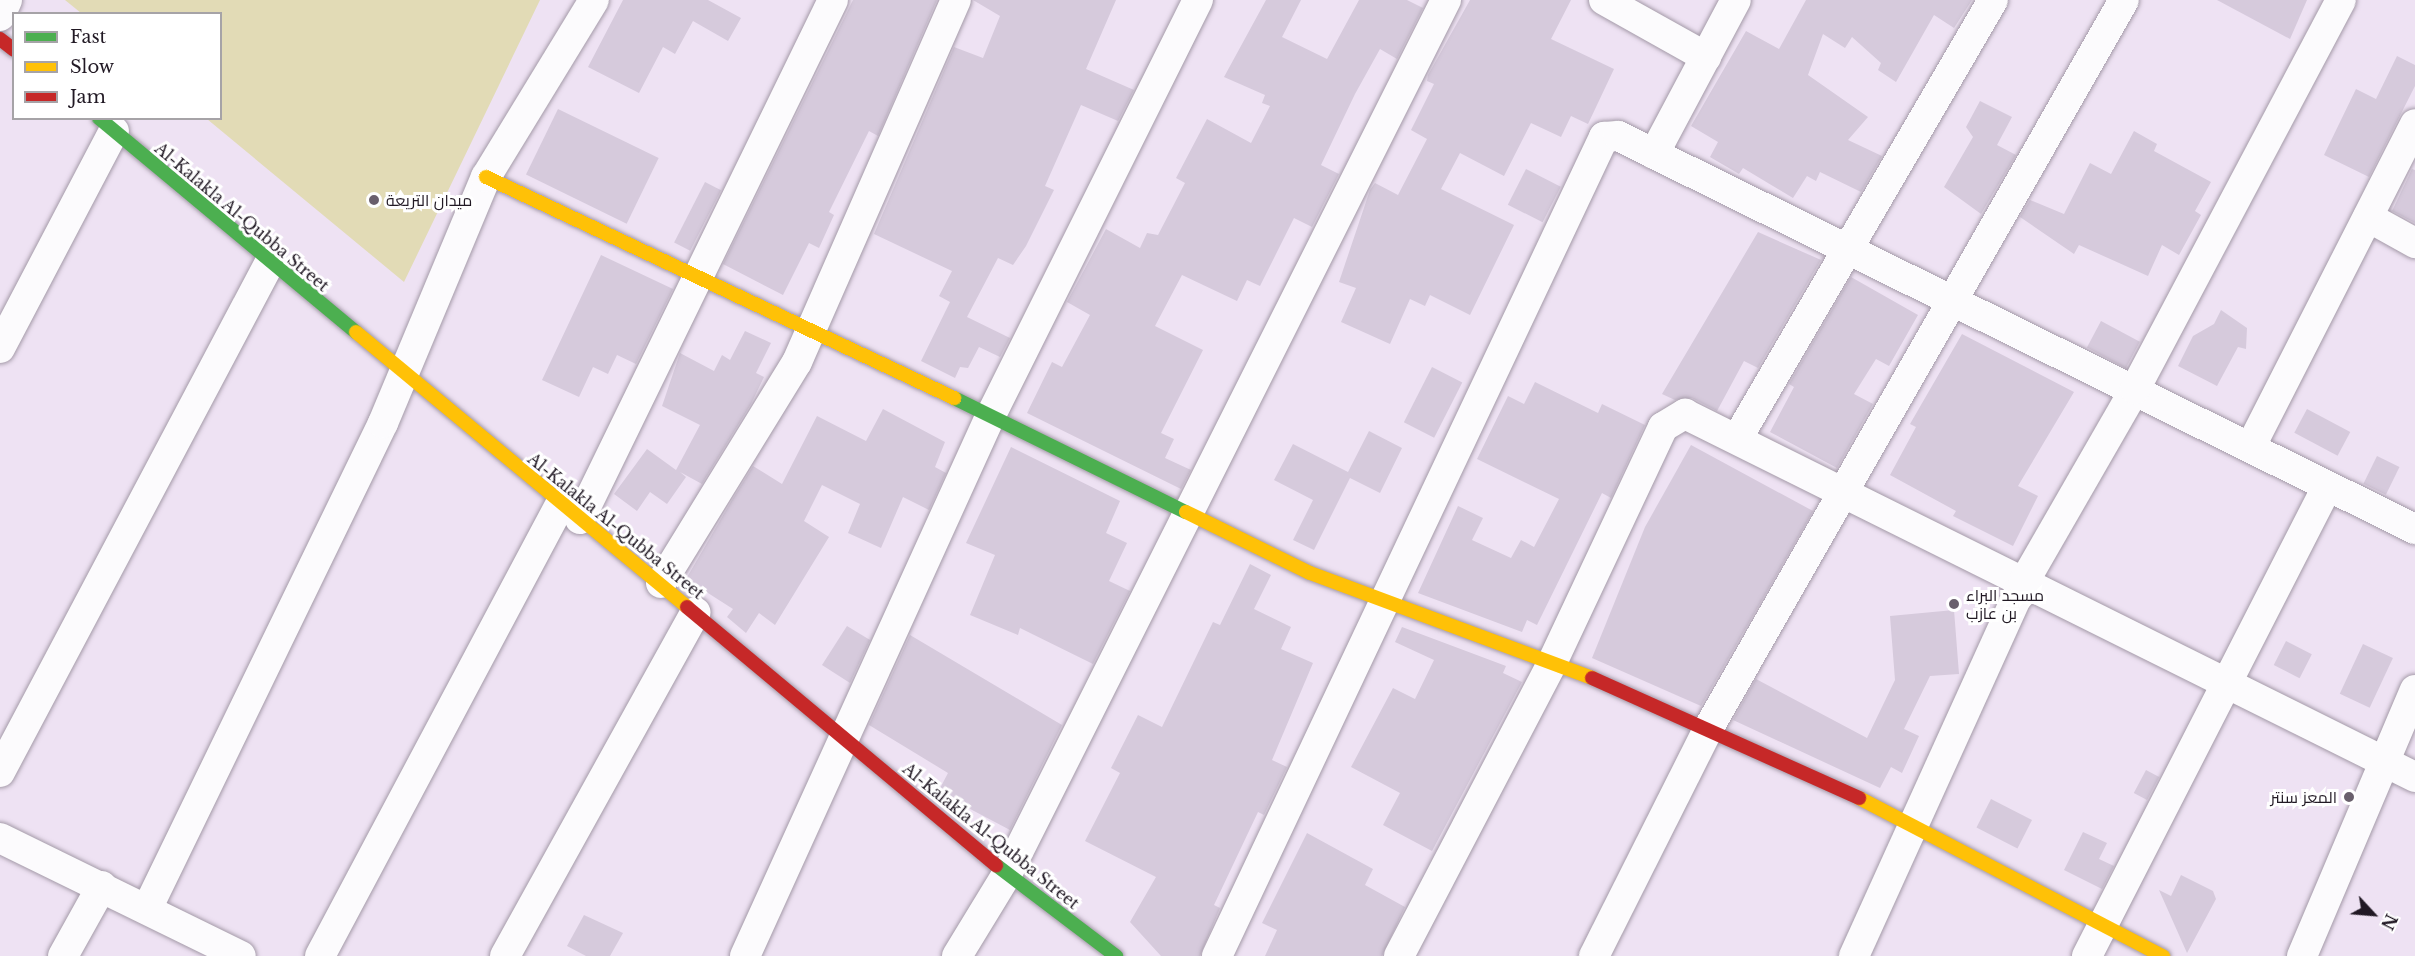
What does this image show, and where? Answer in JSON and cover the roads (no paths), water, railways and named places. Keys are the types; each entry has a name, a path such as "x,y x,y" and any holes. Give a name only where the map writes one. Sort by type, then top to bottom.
{"street":[{"path":"0,16 7,0"},
{"path":"147,909 404,375 486,177 594,0"},
{"path":"320,956 700,278 833,0"},
{"path":"661,583 813,329 956,0"},
{"path":"745,956 990,417 1198,0"},
{"path":"957,956 1007,874 1446,0"},
{"path":"1604,0 1706,57"},
{"path":"1654,154 1736,0"},
{"path":"1737,439 1993,0"},
{"path":"1594,956 1708,729 2124,0"},
{"path":"1854,956 1911,824 2024,582 2135,389 2341,0"},
{"path":"0,39 12,48"},
{"path":"2251,446 2415,124"},
{"path":"0,348 107,125"},
{"name":"Al-Kalakla Al-Qubba Street","path":"107,125 404,375 696,612 1007,874 1116,956"},
{"path":"1217,956 1604,138 1618,136 1954,299 2415,529"},
{"path":"486,177 813,329 1187,513 1385,604 1551,665 1708,729 1911,824 2163,956"},
{"path":"2368,217 2415,243"},
{"path":"0,772 270,262"},
{"path":"1399,956 1551,665 1663,427 1685,414 2415,777"},
{"path":"2087,956 2229,683 2327,487"},
{"path":"505,956 696,612"},
{"path":"2302,956 2415,690"},
{"path":"0,838 147,909 195,946 241,956"},
{"path":"63,956 102,886"}],"place":[{"name":"ميدان التريعة","path":"374,200"},
{"name":"مسجد البراء بن عازب","path":"1954,604"},
{"name":"المعز سنتر","path":"2349,797"}]}
